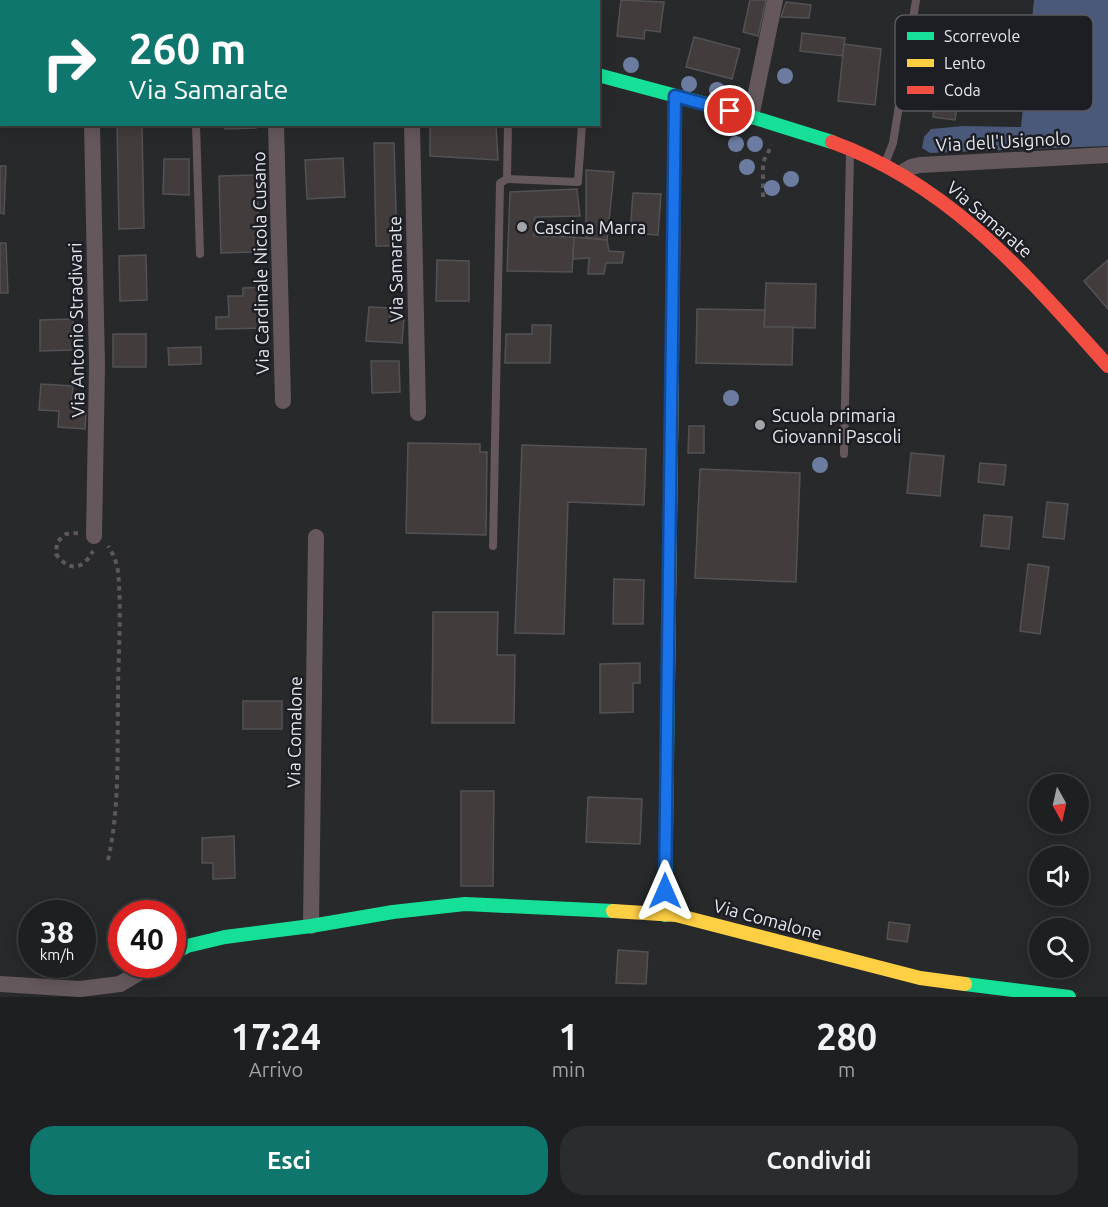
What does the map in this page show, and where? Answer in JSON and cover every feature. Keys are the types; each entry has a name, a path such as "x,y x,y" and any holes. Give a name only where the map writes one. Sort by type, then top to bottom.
{"street":[{"path":"751,117 775,0"},
{"name":"Via Samarate","path":"600,76 751,117 850,149 902,173 959,212 1001,251 1108,366"},
{"path":"665,915 675,96"},
{"name":"Via Antonio Stradivari","path":"92,126 97,366 94,536"},
{"name":"Via Cardinale Nicola Cusano","path":"276,126 283,401"},
{"name":"Via Samarate","path":"412,126 418,412"},
{"name":"Via dell'Usignolo","path":"902,173 911,167 920,165 1108,155"},
{"name":"Via Comalone","path":"310,926 316,537"},
{"name":"Via Comalone","path":"186,947 225,938 393,912 465,904 676,915 920,978 1069,997"},
{"path":"0,984 80,989 120,984 130,978"}],"lane":[{"path":"914,15 916,0"},
{"path":"885,164 893,143 898,111"},
{"path":"196,126 200,254"},
{"path":"507,179 508,126"},
{"path":"493,546 500,183 507,179 578,182 582,126"},
{"path":"844,454 850,149"}],"path":[{"path":"763,197 763,162 775,139"},
{"path":"94,536 93,551 82,565 69,566 61,562 56,554 57,542 66,534 79,533 94,536 105,542 114,554 118,569 116,796 114,834 108,860"}],"shaded area":[{"path":"1034,0 1108,0 1108,146 930,153 922,148 924,137 931,129 963,126 1021,127 1023,111 1093,111 1093,15 1032,15"}],"building":[{"path":"621,0 664,2 660,32 645,30 644,39 617,36"},
{"path":"750,0 766,0 758,36 743,32"},
{"path":"786,2 811,5 809,18 781,17"},
{"path":"802,33 845,38 843,56 800,51"},
{"path":"694,37 740,49 732,79 686,67"},
{"path":"844,44 881,49 875,105 838,101"},
{"path":"934,111 956,111 955,120 933,117"},
{"path":"117,126 142,126 144,228 119,229"},
{"path":"224,126 256,126 256,128 225,129"},
{"path":"430,126 496,126 498,160 430,156"},
{"path":"374,143 394,143 397,246 376,246"},
{"path":"343,158 345,197 307,199 305,160"},
{"path":"164,159 189,159 189,195 163,194"},
{"path":"0,166 6,166 4,214 0,213"},
{"path":"586,170 614,172 607,240 586,238"},
{"path":"257,175 259,252 221,253 219,176"},
{"name":"Cascina Marra","path":"577,189 580,216 535,217 534,236 574,237 572,272 507,271 510,192"},
{"path":"633,193 661,194 658,235 630,233"},
{"path":"574,237 607,240 609,251 624,252 622,263 606,263 604,274 588,274 589,258 573,259"},
{"path":"0,243 6,243 8,293 0,293"},
{"path":"146,255 147,300 120,301 119,256"},
{"path":"437,260 469,261 469,301 436,301"},
{"path":"1108,260 1108,309 1084,281"},
{"path":"766,283 816,284 815,328 764,327"},
{"path":"265,287 265,328 216,329 216,317 229,317 228,296 243,296 243,288"},
{"path":"369,307 390,308 390,317 404,318 402,343 366,341"},
{"path":"697,309 765,310 764,327 793,327 792,365 696,363"},
{"path":"73,319 74,350 40,351 40,320"},
{"path":"532,325 551,325 550,363 505,363 506,334 532,334"},
{"path":"113,334 146,334 146,367 113,367"},
{"path":"201,347 201,364 169,365 168,348"},
{"path":"371,361 399,361 400,392 372,393"},
{"path":"41,384 73,386 71,410 86,411 85,429 58,427 59,411 39,410"},
{"path":"689,426 704,426 704,453 688,453"},
{"path":"408,443 480,444 480,452 487,452 486,535 406,533"},
{"path":"522,445 646,449 644,505 568,502 564,634 515,633"},
{"path":"911,453 944,456 940,496 907,493"},
{"path":"980,463 1006,465 1004,485 978,482"},
{"path":"700,469 800,473 796,582 695,578"},
{"path":"1047,502 1068,504 1064,539 1043,537"},
{"path":"984,515 1012,517 1009,549 981,546"},
{"path":"1028,564 1049,567 1040,634 1020,631"},
{"path":"614,579 644,580 643,624 613,624"},
{"path":"433,612 498,612 497,655 515,655 514,723 432,723"},
{"path":"640,663 640,683 633,683 633,712 600,713 600,664"},
{"path":"243,701 282,701 282,729 243,729"},
{"path":"461,791 494,791 493,886 461,886"},
{"path":"588,797 642,799 640,844 586,842"},
{"path":"234,836 235,878 213,879 213,863 202,863 202,838"},
{"path":"889,922 910,925 907,942 887,939"},
{"path":"618,950 648,952 646,984 616,983"}],"traffic: fast":[{"path":"600,76 736,112 832,142"},
{"path":"665,915 668,682"},
{"path":"186,947 225,937 393,912 465,904 613,911"},
{"path":"965,984 1069,997"}],"traffic: slow":[{"path":"668,682 672,368"},
{"path":"613,911 676,915 920,978 965,984"}],"traffic: jam":[{"path":"672,368 675,96"},
{"path":"832,142 875,160 914,182 950,208 1016,266 1108,366"}],"place":[{"name":"Cascina Marra","path":"522,227"},
{"name":"Scuola primaria Giovanni Pascoli","path":"760,425"}],"route":[{"path":"665,891 675,96 730,111"}]}
